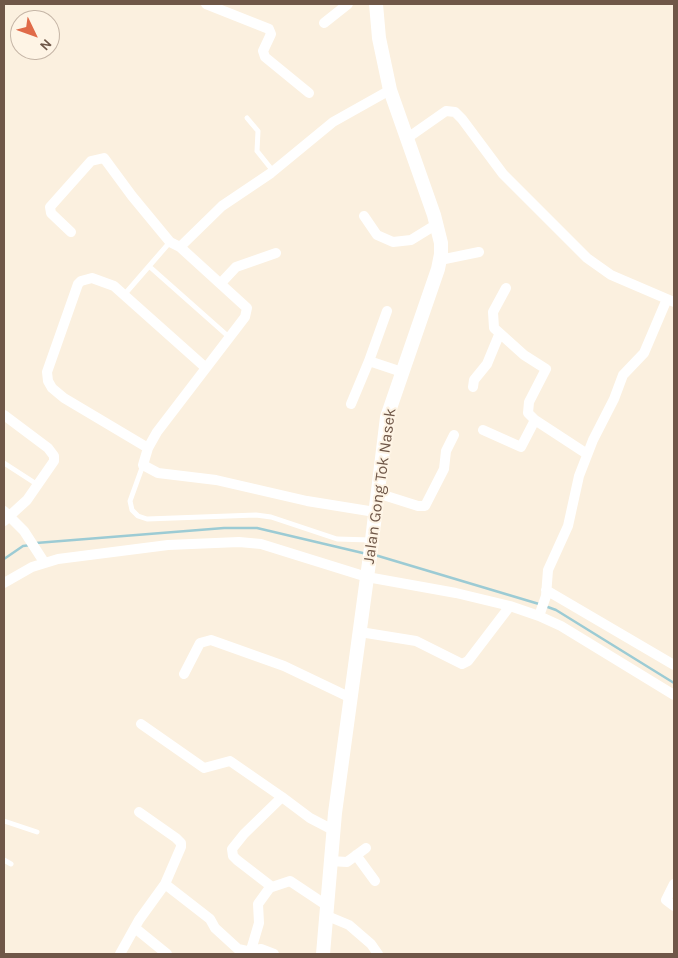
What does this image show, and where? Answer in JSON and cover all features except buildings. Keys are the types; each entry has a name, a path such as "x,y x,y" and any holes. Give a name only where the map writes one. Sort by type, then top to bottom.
{"main road":[{"name":"Jalan Gong Tok Nasek","path":"323,954 325,910 333,830 372,544 387,417 440,260 441,243 437,224 390,90 379,38 376,4"}],"street":[{"path":"206,4 269,29 271,34 263,54 309,93"},
{"path":"324,23 348,4"},
{"path":"180,247 222,206 273,171 333,122 390,90"},
{"path":"406,139 446,111 455,112 503,174 587,258 610,275 670,300 644,353 623,375 587,454 568,526 548,570 546,593 540,615"},
{"path":"71,232 51,213 50,207 91,161 100,157 107,160 132,196 170,242 180,247 247,308 245,317 157,432 148,448 143,465 158,474 216,480 307,501 375,512"},
{"path":"364,216 377,235 393,242 411,240 437,224"},
{"path":"440,260 479,252"},
{"path":"221,283 236,266 276,253"},
{"path":"148,448 64,398 52,388 48,381 47,372 78,284 87,278 99,279 114,286 206,368"},
{"path":"506,288 493,312 492,324 500,335 524,355 546,369 527,408 534,420 587,454"},
{"path":"351,404 387,311"},
{"path":"473,388 474,380 487,364 500,335"},
{"path":"369,361 402,372"},
{"path":"4,415 48,448 54,456 54,461 38,486 6,516 24,531 42,559"},
{"path":"483,430 521,446 534,420"},
{"path":"377,493 418,506 425,506 444,469 446,451 454,435"},
{"path":"4,582 42,559 168,544 248,542 271,546 367,575 510,606 540,615 674,695"},
{"path":"546,593 674,665"},
{"path":"360,632 416,641 462,664 468,661 510,606"},
{"path":"184,674 200,643 211,640 284,666 351,698"},
{"path":"141,724 204,768 230,761 310,818 333,830"},
{"path":"271,886 237,860 233,856 232,849 244,834 282,797"},
{"path":"120,954 164,884 181,847 181,843 139,812"},
{"path":"330,861 347,862 366,848"},
{"path":"356,855 375,881"},
{"path":"251,950 259,923 258,904 271,886 290,881 371,944 378,954"},
{"path":"164,884 210,919 215,928 238,948 261,949 274,954"},
{"path":"674,884 666,900 674,906"},
{"path":"135,928 167,954"}],"lane":[{"path":"247,118 258,129 257,151 273,171"},
{"path":"124,295 170,242"},
{"path":"150,267 229,337"},
{"path":"4,462 38,486"},
{"path":"143,465 130,500 132,510 138,516 146,519 256,515 271,517 337,539 372,544"},
{"path":"4,821 37,832"},
{"path":"4,860 12,864"}],"waterway":[{"path":"36,543 224,528 257,528 367,554"},
{"path":"4,559 23,546 31,545"},
{"path":"375,555 539,604"},
{"path":"545,606 556,610 674,683"}]}
